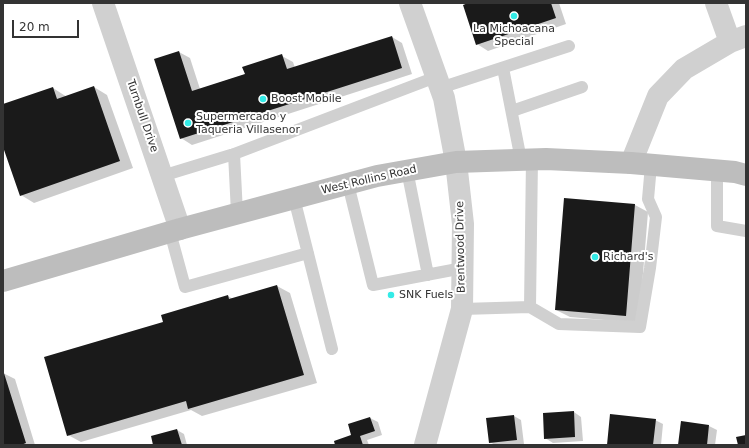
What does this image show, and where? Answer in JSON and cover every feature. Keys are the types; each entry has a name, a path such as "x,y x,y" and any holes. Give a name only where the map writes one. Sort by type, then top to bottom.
{"main road":[{"name":"West Rollins Road","path":"3,281 175,230 377,176 456,162 526,160 641,164 746,175"}],"street":[{"name":"Turnbull Drive","path":"103,3 162,176 175,230"},
{"name":"Brentwood Drive","path":"410,3 444,98 456,162 463,224 462,309 425,445"},
{"path":"641,164 658,96 684,69 738,39 716,3"}],"lane":[{"path":"162,176 234,154 438,82 503,68 569,46"},
{"path":"503,68 512,111 526,160 530,307"},
{"path":"512,111 582,87"},
{"path":"234,154 237,213"},
{"path":"462,309 530,307 559,324 640,327 650,268 656,217 648,198 641,164"},
{"path":"407,170 428,275"},
{"path":"717,171 716,226 746,231"},
{"path":"348,184 373,285 463,268"},
{"path":"294,198 332,349"},
{"path":"175,230 185,287 308,253"}],"building":[{"path":"468,3 551,3 556,18 476,45 463,5"},
{"path":"392,36 402,68 180,139 154,59 179,51 192,91 245,74 242,67 282,54 287,69"},
{"path":"94,86 120,161 20,196 3,147 3,104 53,87 57,99"},
{"name":"Richard's","path":"564,198 635,204 626,316 555,310"},
{"path":"277,285 304,375 188,409 186,401 67,436 44,357 163,322 161,315 228,295 229,299"},
{"path":"3,370 26,443 21,445 3,444"},
{"path":"574,411 575,437 544,439 543,413"},
{"path":"610,414 656,419 653,445 607,445"},
{"path":"514,415 517,440 489,443 486,418"},
{"path":"370,417 375,431 360,436 363,445 335,445 334,441 351,435 348,424"},
{"path":"681,421 709,425 707,445 678,445"},
{"path":"177,429 182,445 153,445 151,436"},
{"path":"746,435 746,445 738,445 736,437"}],"place":[{"name":"La Michoacana Special","path":"514,16"},
{"name":"Boost Mobile","path":"263,99"},
{"name":"Supermercado y Taqueria Villasenor","path":"188,123"},
{"name":"Richard's","path":"595,257"},
{"name":"SNK Fuels","path":"391,295"}]}
